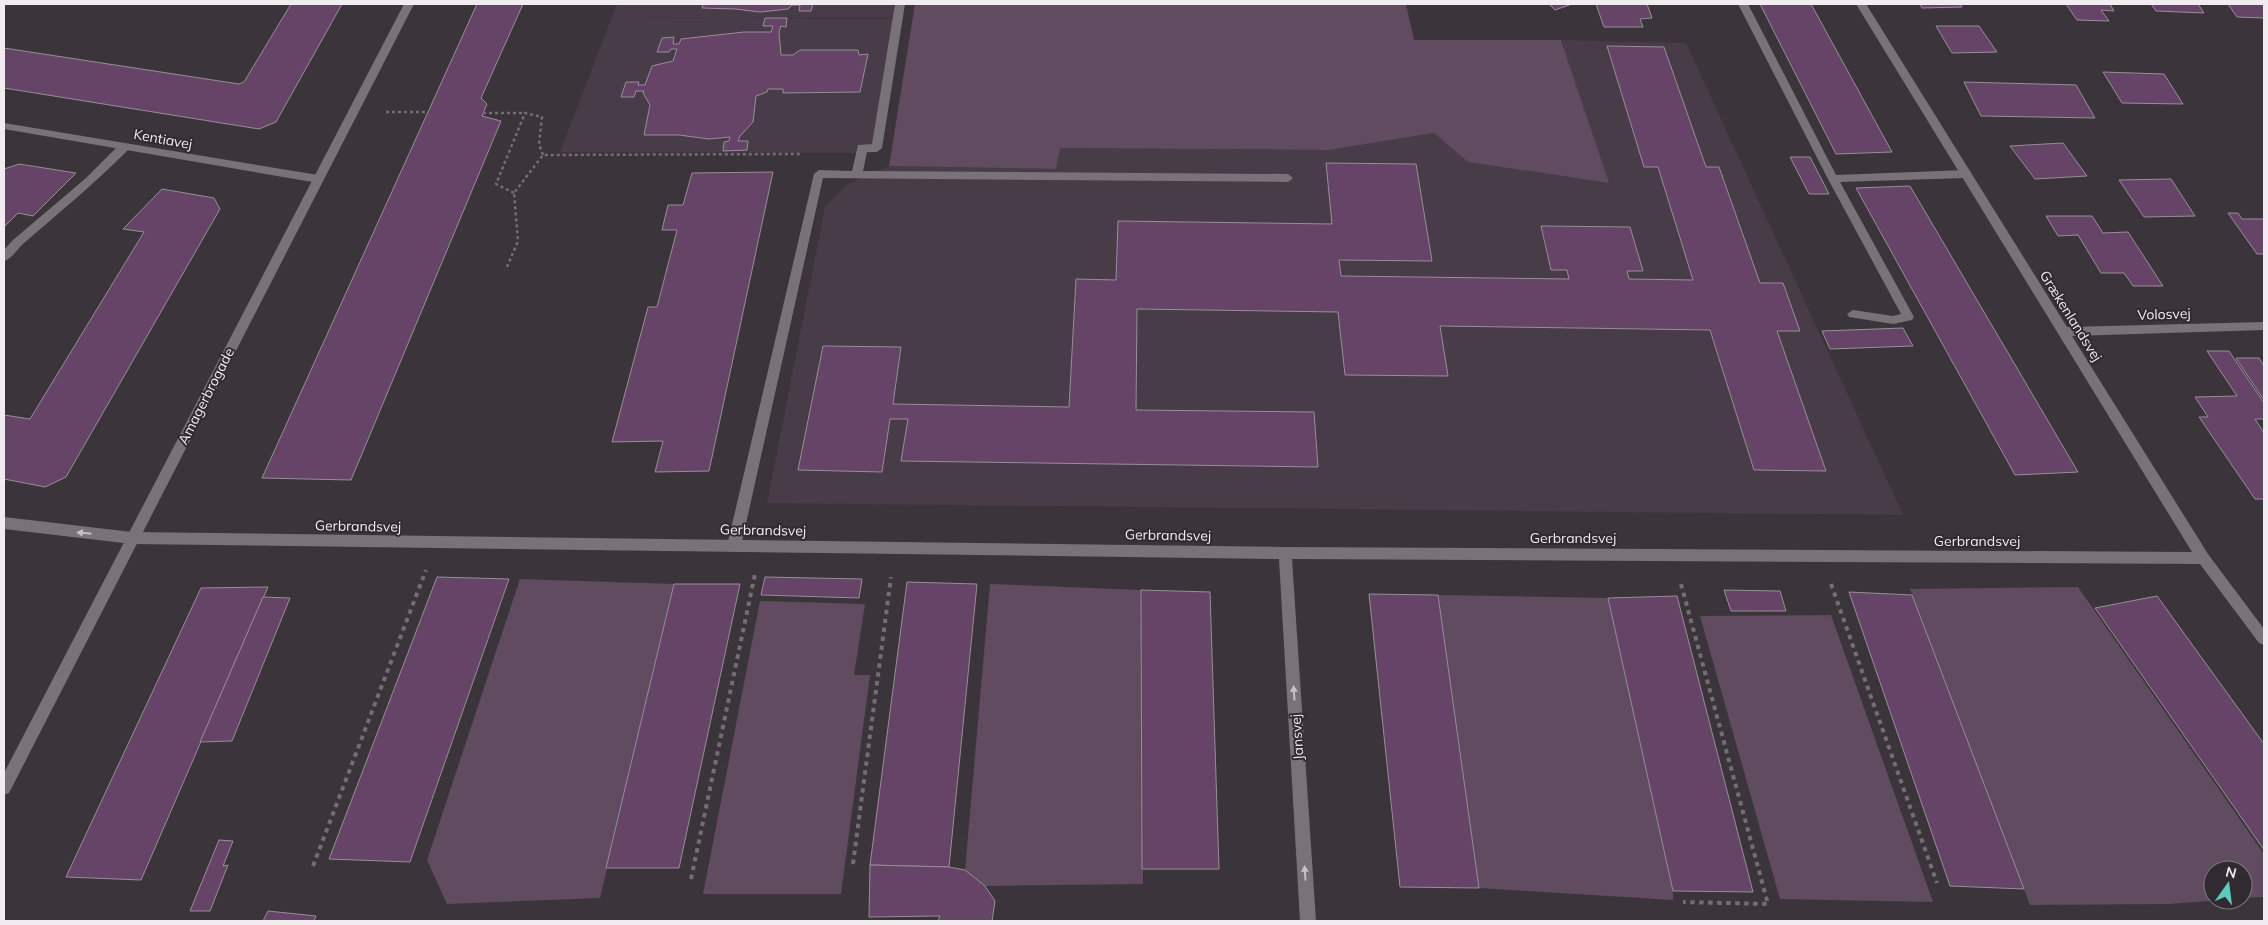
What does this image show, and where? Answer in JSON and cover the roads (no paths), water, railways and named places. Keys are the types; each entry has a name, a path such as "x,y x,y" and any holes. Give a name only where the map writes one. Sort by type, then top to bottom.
{"street":[{"name":"Amagerbrogade","path":"4,788 409,4"},
{"path":"857,174 862,148 877,148 900,4"},
{"path":"1743,4 1833,179 1908,317 1893,320 1853,314"},
{"name":"Grækenlandsvej","path":"1861,4 2203,558 2264,638"},
{"name":"Kentiavej","path":"4,126 318,179"},
{"path":"4,257 17,243 90,181 124,147"},
{"path":"734,546 819,174 1288,178"},
{"path":"1833,179 1966,174"},
{"name":"Volosvej","path":"2064,332 2264,326"},
{"name":"Gerbrandsvej","path":"7,527 132,538 436,543 1285,553 2203,558"},
{"name":"Jansvej","path":"1285,553 1308,921"}]}
